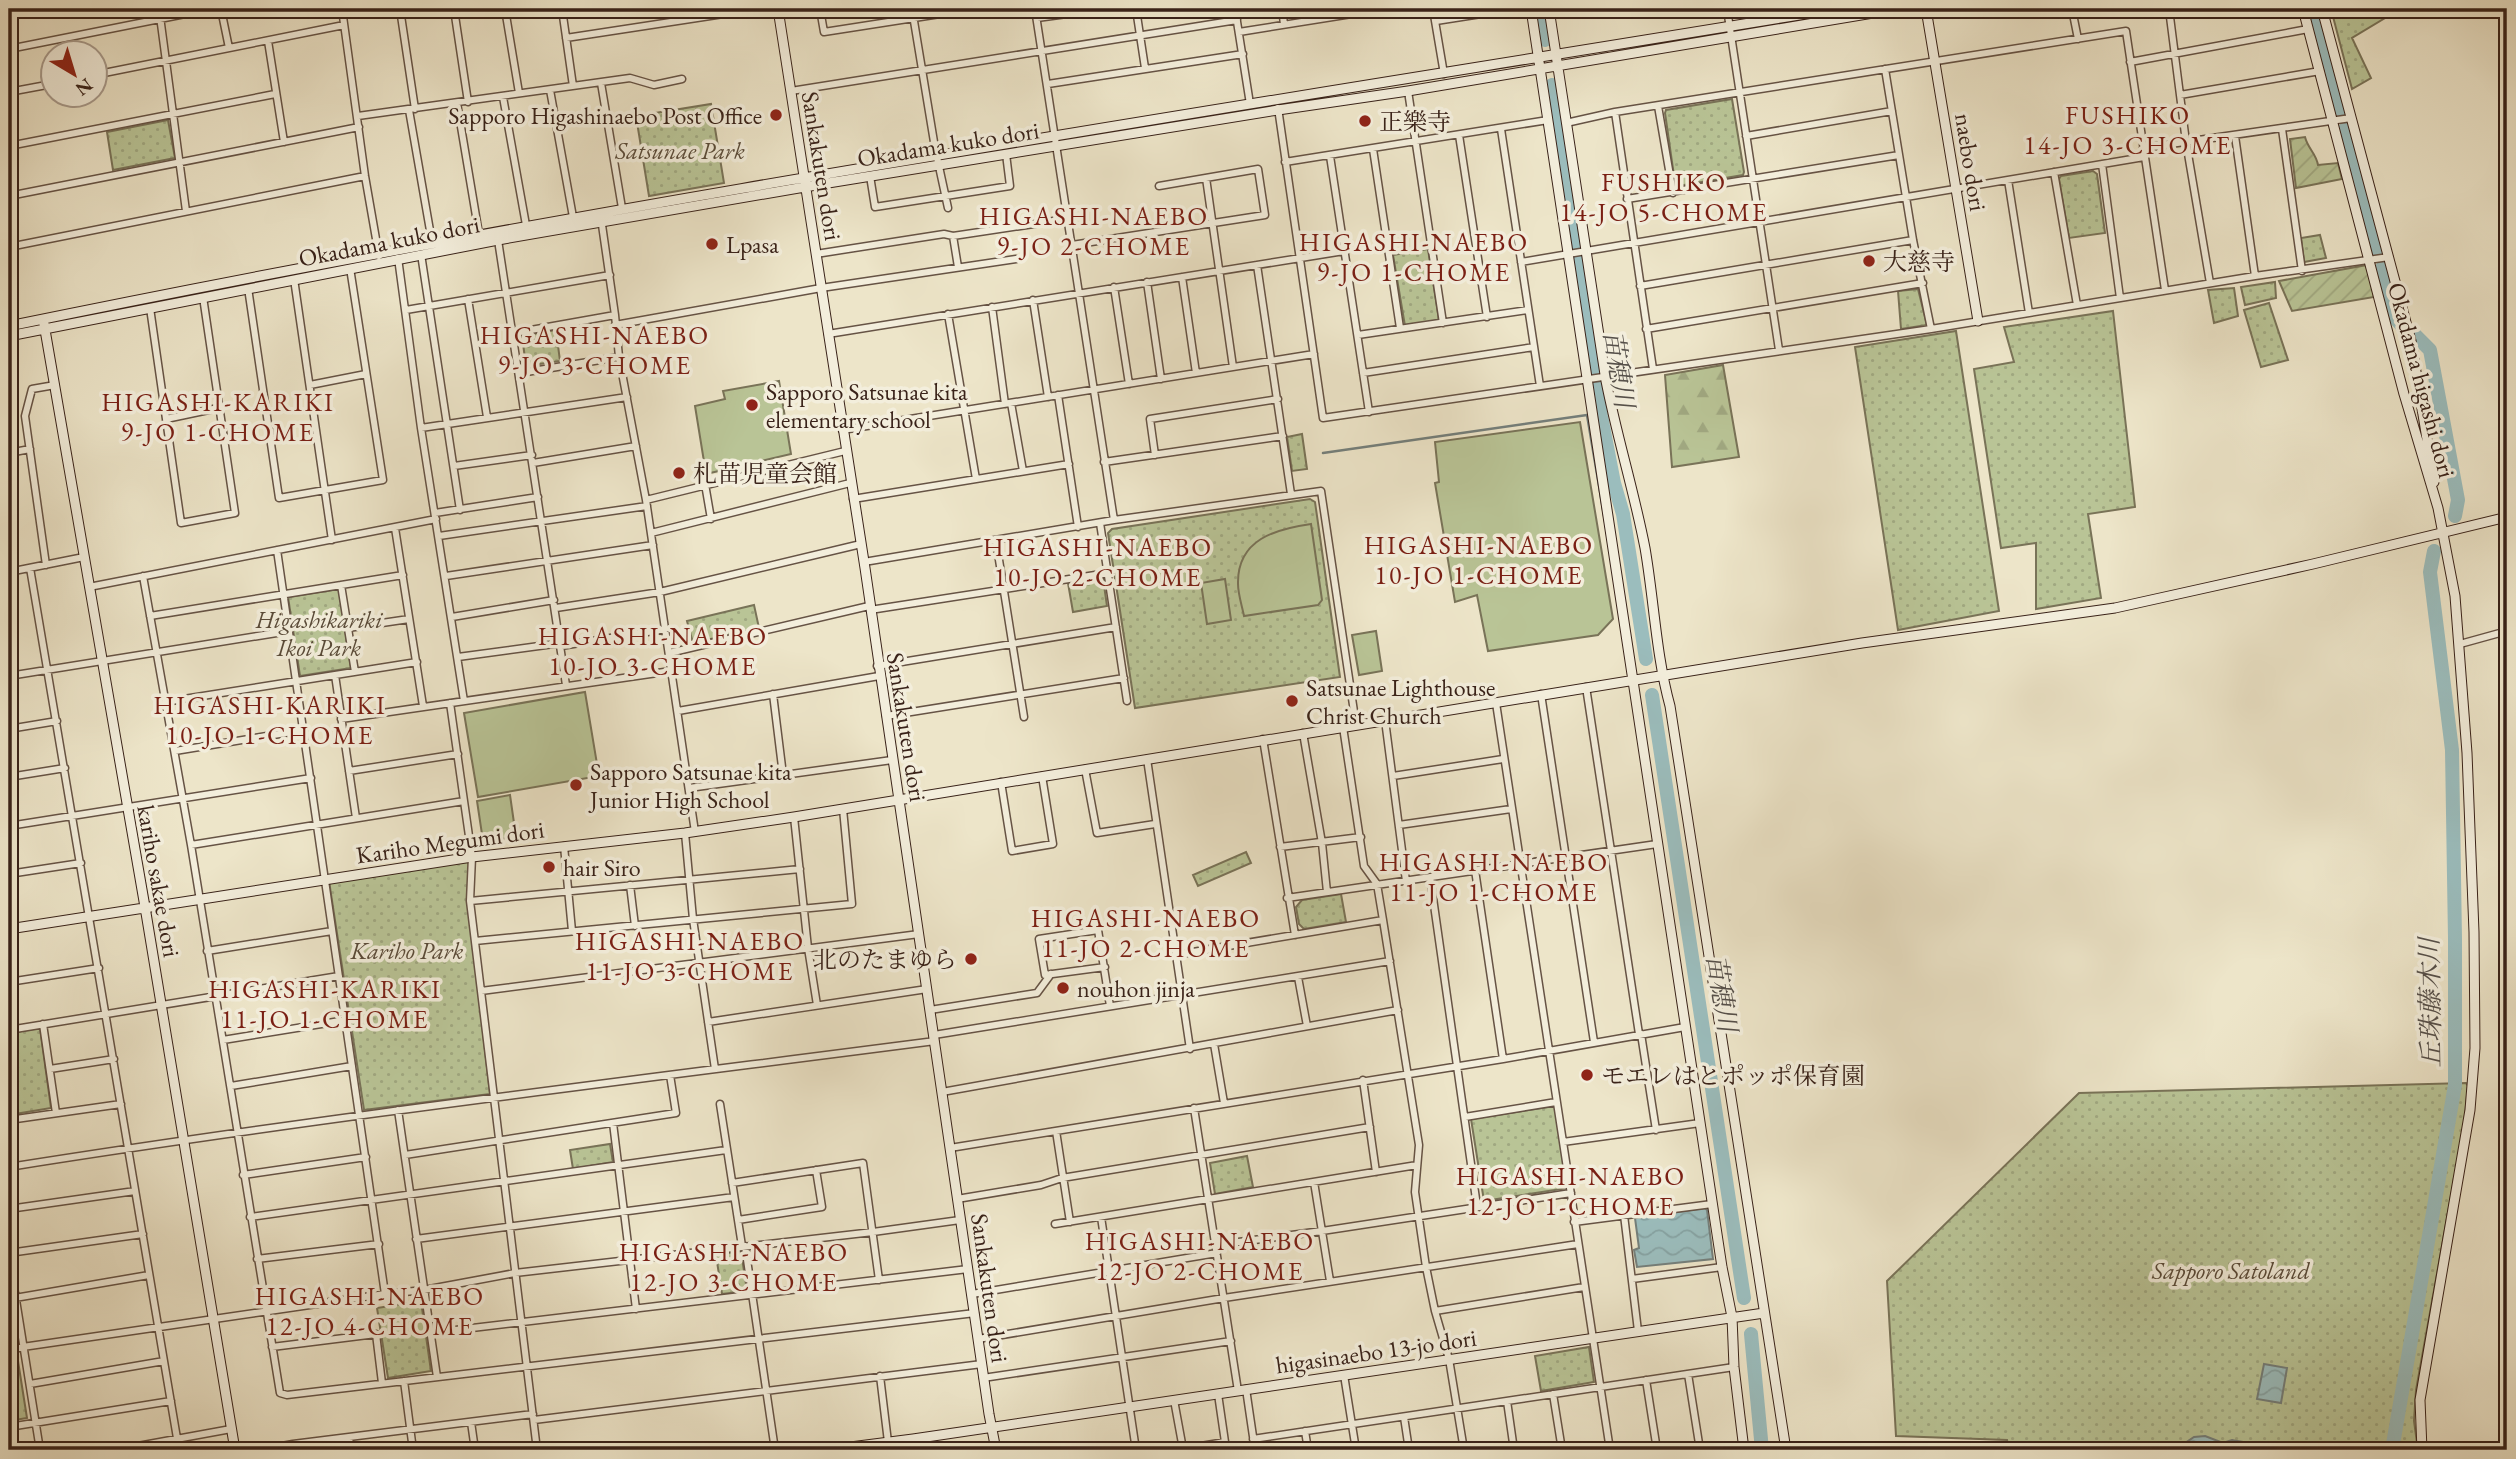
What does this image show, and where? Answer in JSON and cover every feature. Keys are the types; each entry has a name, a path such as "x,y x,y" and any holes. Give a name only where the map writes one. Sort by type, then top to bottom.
{"street":[{"path":"159,9 186,211"},
{"path":"9,49 211,9"},
{"path":"221,9 229,48"},
{"path":"343,9 365,176 379,257"},
{"path":"400,9 432,242"},
{"path":"454,9 468,102"},
{"path":"505,9 519,93"},
{"path":"562,9 573,86"},
{"path":"566,38 757,9"},
{"name":"Sankakuten dori","path":"778,9 864,562 877,666 996,1450"},
{"path":"820,9 824,32 972,9"},
{"path":"912,9 948,208"},
{"path":"1035,9 1114,520"},
{"path":"1037,18 1104,9"},
{"path":"1136,9 1144,68"},
{"path":"1235,9 1250,104"},
{"path":"1282,9 1284,24"},
{"path":"1239,32 1383,9"},
{"path":"1433,9 1444,74"},
{"path":"1436,21 1482,11 1513,9"},
{"path":"1531,9 1572,253 1657,844 1732,1317 1734,1367 1744,1450"},
{"path":"1549,9 1604,376 1638,512 1670,706 1786,1450"},
{"path":"1727,9 1779,350"},
{"name":"Okadama kuko dori","path":"9,326 44,323 150,303 379,257 432,242 573,217 601,217 622,208 805,176 1006,154 1057,141 1276,99 1836,9"},
{"name":"Okadama kuko dori","path":"150,303 203,297 350,268 379,257 398,258 498,240 601,217 807,187 939,160 1408,91 1897,9"},
{"name":"naebo dori","path":"1926,9 1978,321"},
{"path":"2072,9 2078,39"},
{"path":"2190,9 2169,11 2186,142 2210,284"},
{"name":"Okadama higashi dori","path":"2303,9 2404,394 2438,508"},
{"name":"Okadama higashi dori","path":"2322,9 2411,341 2438,508"},
{"path":"791,90 1237,20"},
{"path":"108,72 344,25"},
{"path":"2130,62 2308,29"},
{"path":"1566,123 1615,112 2126,32 2165,290"},
{"path":"268,41 284,142"},
{"path":"1048,84 1243,54"},
{"path":"1885,69 1913,240 1931,329"},
{"path":"2180,95 2320,71"},
{"path":"358,116 630,78 654,85 682,79"},
{"path":"601,83 622,208"},
{"path":"9,92 38,87"},
{"path":"551,90 573,217"},
{"path":"1408,91 1444,323"},
{"path":"9,146 275,94"},
{"path":"503,97 526,225"},
{"path":"1276,99 1323,418 1931,329 2165,290 2389,257"},
{"path":"457,103 480,234"},
{"path":"1658,106 1673,193"},
{"path":"1746,136 1892,111"},
{"path":"1615,112 1653,369"},
{"path":"2143,148 2351,118"},
{"path":"1285,162 1548,120"},
{"path":"9,196 359,127"},
{"path":"1501,128 1540,386"},
{"path":"2282,129 2302,271"},
{"path":"1459,135 1487,317"},
{"path":"2235,136 2255,276"},
{"path":"1373,149 1400,328"},
{"path":"870,176 875,207 1010,186 1006,154"},
{"path":"1627,200 1899,155"},
{"path":"1330,156 1369,412"},
{"path":"1521,262 2144,157"},
{"path":"2102,164 2120,298"},
{"path":"1072,245 1265,215 1258,169 1158,186"},
{"path":"2054,172 2077,305"},
{"path":"9,247 365,176"},
{"path":"1206,177 1233,367"},
{"path":"2008,180 2029,313"},
{"path":"601,217 619,357 653,545 695,832"},
{"path":"816,254 944,233 953,236 1067,219"},
{"path":"953,236 958,267"},
{"path":"498,240 566,685"},
{"path":"1640,286 1913,240"},
{"path":"828,334 1344,251"},
{"path":"421,254 460,510"},
{"path":"398,258 421,428 464,701"},
{"path":"615,326 821,288 1016,259"},
{"path":"1257,265 1291,494"},
{"path":"248,288 279,498 383,480 350,268"},
{"path":"406,310 610,275"},
{"path":"1182,277 1196,373"},
{"path":"294,279 332,540"},
{"path":"1146,282 1161,379"},
{"path":"1646,329 1923,283"},
{"path":"1114,288 1129,384"},
{"path":"150,303 181,523 235,513 203,297"},
{"path":"468,299 486,417"},
{"path":"1033,300 1048,397"},
{"path":"992,307 1008,403 1023,471"},
{"path":"1358,335 1528,310"},
{"path":"514,333 615,314"},
{"path":"948,314 976,479"},
{"name":"Okadama kuko dori","path":"9,336 44,323"},
{"name":"kariho sakae dori","path":"44,323 145,907 234,1450"},
{"path":"1363,373 1534,347"},
{"path":"842,429 1314,354"},
{"path":"520,373 619,357"},
{"path":"310,385 366,374"},
{"path":"46,565 25,416 32,389 55,385"},
{"path":"1058,395 1078,527"},
{"path":"421,428 626,397"},
{"path":"1155,455 1150,419 1278,399"},
{"path":"166,419 218,408"},
{"path":"1104,463 1283,436"},
{"path":"454,466 636,446"},
{"path":"9,453 30,449"},
{"path":"439,536 646,503 705,484 845,451"},
{"path":"853,499 1069,464"},
{"path":"651,533 850,483"},
{"path":"705,484 711,519"},
{"path":"864,562 1114,520 1321,491 1356,725"},
{"path":"89,587 395,528 460,510 538,497"},
{"path":"2422,1450 2420,1399 2470,1110 2474,1069 2474,932 2460,644 2455,596 2438,508"},
{"path":"2505,517 2507,550"},
{"name":"Kariho Megumi dori","path":"9,929 472,857 695,832 794,817 1663,674 2115,608 2505,517"},
{"path":"1100,523 1127,701"},
{"path":"395,528 423,706"},
{"path":"996,541 1024,717"},
{"path":"452,617 660,592 861,544"},
{"path":"446,576 653,545"},
{"path":"277,550 385,1294"},
{"path":"9,566 9,572 84,558"},
{"path":"30,568 91,916 179,1450"},
{"path":"669,653 869,608 1108,573"},
{"path":"150,616 403,575"},
{"path":"143,576 191,845 279,1389 283,1395 975,1313"},
{"path":"341,585 355,672"},
{"path":"348,628 409,619"},
{"path":"877,666 1116,627"},
{"path":"457,657 666,629"},
{"path":"9,676 289,631"},
{"path":"2460,644 2507,631"},
{"path":"165,702 416,662"},
{"path":"341,719 671,671"},
{"path":"335,676 356,818"},
{"path":"678,711 879,676"},
{"path":"886,716 1124,678"},
{"path":"1586,687 1656,1130"},
{"path":"773,694 783,775"},
{"path":"1541,694 1594,1042"},
{"path":"450,703 472,857 470,901 537,1450"},
{"path":"1496,703 1610,1450"},
{"path":"1385,720 1406,881"},
{"path":"9,729 57,721"},
{"path":"1343,727 1364,866 1377,884 1390,961 1419,1145 1415,1192 1426,1267 1449,1359 1464,1450"},
{"path":"174,751 304,730"},
{"path":"1303,733 1322,843 1327,892"},
{"path":"1263,739 1295,935"},
{"path":"349,771 458,754"},
{"path":"1392,776 1503,758"},
{"path":"1147,759 1190,1049"},
{"path":"689,788 892,760"},
{"path":"9,777 65,768"},
{"path":"1085,769 1097,834 1155,824"},
{"path":"1001,782 1012,851 1053,844 1042,776"},
{"path":"9,826 311,778"},
{"path":"191,845 464,801"},
{"path":"475,941 852,904 843,809"},
{"path":"1399,825 1511,809"},
{"path":"794,817 817,1005"},
{"path":"685,833 688,880 715,1069"},
{"path":"1280,848 1361,837"},
{"path":"1287,898 1657,844"},
{"path":"564,846 572,931"},
{"path":"9,874 81,863"},
{"path":"470,901 800,869"},
{"path":"1475,870 1503,1059"},
{"path":"1430,877 1477,1206"},
{"path":"630,885 635,926"},
{"path":"1175,956 1383,920"},
{"path":"1105,967 1045,975 1039,939 1098,930 1105,967 1110,1006"},
{"path":"207,951 332,931"},
{"path":"481,990 919,934"},
{"path":"9,1167 183,1139 934,1038 1181,994 1390,961"},
{"path":"9,982 99,968"},
{"path":"930,1010 1037,993 1051,974"},
{"path":"9,1030 339,976"},
{"path":"1298,977 1307,1026"},
{"path":"708,1022 927,989"},
{"path":"942,1092 1398,1010"},
{"path":"223,1040 346,1020"},
{"path":"43,1024 56,1113"},
{"path":"950,1148 1685,1027"},
{"path":"1214,1044 1224,1103"},
{"path":"50,1069 114,1059"},
{"path":"231,1086 352,1066"},
{"path":"404,1155 676,1113 670,1075"},
{"path":"1363,1080 1376,1172"},
{"path":"1465,1117 1556,1102"},
{"path":"9,1121 121,1104"},
{"path":"720,1104 734,1197 753,1294 775,1450"},
{"path":"1194,1108 1231,1340 1255,1450"},
{"path":"398,1110 437,1377"},
{"path":"613,1123 636,1309"},
{"path":"1563,1142 1700,1123"},
{"path":"957,1199 1041,1185 1062,1178 1370,1127"},
{"path":"1056,1131 1070,1222"},
{"path":"250,1217 726,1150"},
{"path":"243,1175 366,1157"},
{"path":"732,1184 863,1163 879,1280"},
{"path":"1055,1224 1417,1165"},
{"path":"738,1220 822,1207 816,1170"},
{"path":"1314,1182 1330,1281"},
{"path":"9,1209 135,1191"},
{"path":"1216,1245 1571,1193"},
{"path":"416,1239 734,1197"},
{"path":"1574,1222 1712,1204"},
{"path":"1624,1215 1638,1331"},
{"path":"1101,1217 1136,1450"},
{"path":"9,1349 424,1290 515,1273 960,1220"},
{"path":"40,1450 24,1347 13,1299 9,1255 143,1234"},
{"path":"257,1259 379,1244"},
{"path":"978,1339 1330,1281 1578,1244"},
{"path":"972,1294 1217,1253"},
{"path":"1632,1279 1722,1267"},
{"path":"430,1333 968,1269"},
{"path":"13,1299 149,1275"},
{"path":"1435,1311 1584,1287"},
{"name":"higasinaebo 13-jo dori","path":"827,1450 857,1448 1764,1313"},
{"path":"272,1347 376,1334 382,1383"},
{"path":"983,1378 1231,1340"},
{"path":"30,1384 164,1361"},
{"path":"260,1450 471,1422 982,1364"},
{"path":"1253,1439 1734,1367"},
{"path":"1688,1374 1700,1450"},
{"path":"1344,1375 1356,1450"},
{"path":"880,1376 888,1443"},
{"path":"1646,1380 1657,1450"},
{"path":"404,1381 413,1450"},
{"path":"1174,1400 1183,1449 1225,1442 1218,1394"},
{"path":"1553,1394 1562,1450"},
{"path":"9,1427 171,1401"},
{"path":"1507,1401 1514,1450"},
{"path":"1404,1417 1409,1450"},
{"path":"471,1422 475,1450"},
{"path":"116,1450 231,1429"},
{"path":"1305,1431 1308,1450"},
{"path":"349,1437 351,1450"},
{"path":"913,1439 915,1450"}],"green space":[{"path":"2331,9 2400,9 2352,38 2371,78 2352,89"},
{"path":"1732,99 1743,175 1678,186 1675,183 1666,110"},
{"name":"Satsunae Park","path":"711,104 724,183 649,196 636,116"},
{"path":"168,120 175,158 113,170 107,132"},
{"path":"2305,137 2318,165 2338,163 2342,179 2296,188 2290,139"},
{"path":"2093,171 2097,174 2105,233 2069,238 2059,179 2061,176"},
{"path":"2320,235 2326,258 2304,262 2301,238"},
{"path":"1428,249 1439,320 1405,326 1393,255"},
{"path":"2367,265 2374,297 2292,311 2279,281"},
{"path":"2275,282 2276,298 2245,305 2241,287"},
{"path":"2234,288 2238,316 2214,323 2208,290"},
{"path":"1918,289 1927,325 1901,329 1898,291"},
{"path":"2269,303 2288,360 2261,367 2244,310"},
{"path":"2113,311 2135,507 2088,514 2101,598 2036,609 2036,543 2001,548 1974,369 2014,362 2004,327"},
{"path":"556,330 560,361 526,366 522,336"},
{"path":"1956,331 1999,611 1898,630 1855,347"},
{"path":"1723,365 1739,457 1672,467 1665,375"},
{"path":"779,381 791,454 706,474 695,406 725,399 723,391"},
{"path":"1580,422 1613,619 1598,635 1488,651 1477,595 1455,602 1435,483 1439,482 1435,442"},
{"path":"1302,434 1307,469 1292,471 1287,437"},
{"path":"1310,499 1315,502 1340,677 1135,708 1108,533 1112,529"},
{"path":"1311,524 1322,600 1318,605 1244,616 1238,584 1239,569 1244,556 1251,547 1272,533"},
{"path":"1103,578 1107,606 1073,612 1068,583"},
{"path":"1225,579 1231,620 1207,624 1201,583"},
{"name":"Higashikariki Ikoi Park","path":"339,589 351,668 300,676 288,597"},
{"path":"754,605 759,628 693,643 687,621"},
{"path":"1376,631 1382,671 1359,675 1352,635"},
{"path":"585,692 599,776 478,797 464,713"},
{"path":"510,795 516,837 483,841 477,801"},
{"path":"1246,852 1251,863 1198,886 1193,875"},
{"name":"Kariho Park","path":"473,858 468,901 490,1094 364,1110 329,881"},
{"path":"1341,894 1346,922 1304,929 1299,924 1296,907 1302,900"},
{"path":"40,1028 51,1108 9,1115 9,1033"},
{"name":"Sapporo Satoland","path":"2466,1083 2468,1086 2464,1124 2416,1390 2414,1421 2418,1450 2009,1450 2007,1440 1896,1436 1887,1281 2079,1093"},
{"path":"1555,1106 1568,1188 1484,1201 1471,1119"},
{"path":"610,1144 613,1162 573,1169 570,1150"},
{"path":"1247,1156 1253,1187 1215,1194 1210,1163"},
{"path":"741,1251 747,1291 722,1294 716,1255"},
{"path":"421,1301 431,1371 388,1378 377,1308"},
{"path":"1589,1347 1594,1382 1541,1391 1535,1356"},
{"path":"18,1361 27,1418 9,1421 9,1363"}],"water":[{"path":"1705,1208 1713,1259 1637,1267 1634,1250 1639,1248 1635,1218"},
{"path":"2264,1364 2287,1368 2281,1403 2257,1399"},
{"path":"2205,1436 2223,1443 2232,1440 2280,1448 2324,1443 2347,1447 2346,1450 2184,1450 2185,1443 2194,1437"}],"waterway":[{"name":"苗穂川","path":"1541,9 1545,40"},
{"name":"丘珠藤木川","path":"2314,9 2341,112"},
{"name":"苗穂川","path":"1552,85 1601,416 1623,514 1646,659"},
{"name":"丘珠藤木川","path":"2345,129 2378,255"},
{"name":"丘珠藤木川","path":"2382,268 2396,319 2402,326"},
{"name":"丘珠藤木川","path":"2415,335 2430,350 2458,500 2455,516"},
{"path":"1323,453 1587,415 1608,539"},
{"name":"丘珠藤木川","path":"2392,1450 2455,1085 2452,750 2430,572 2434,551"},
{"name":"苗穂川","path":"1652,695 1744,1298"},
{"name":"苗穂川","path":"1751,1334 1762,1450"}],"place":[{"name":"Sapporo Higashinaebo Post Office","path":"776,115"},
{"name":"正樂寺","path":"1365,121"},
{"name":"Lpasa","path":"712,244"},
{"name":"大慈寺","path":"1869,261"},
{"name":"Sapporo Satsunae kita elementary school","path":"752,405"},
{"name":"札苗児童会館","path":"679,473"},
{"name":"Satsunae Lighthouse Christ Church","path":"1292,701"},
{"name":"Sapporo Satsunae kita Junior High School","path":"576,785"},
{"name":"hair Siro","path":"549,867"},
{"name":"北のたまゆら","path":"971,959"},
{"name":"nouhon jinja","path":"1063,988"},
{"name":"モエレはとポッポ保育園","path":"1587,1075"}],"district":[{"name":"FUSHIKO 14-JO 3-CHOME","path":"2128,130"},
{"name":"FUSHIKO 14-JO 5-CHOME","path":"1664,197"},
{"name":"HIGASHI-NAEBO 9-JO 2-CHOME","path":"1094,231"},
{"name":"HIGASHI-NAEBO 9-JO 1-CHOME","path":"1414,257"},
{"name":"HIGASHI-NAEBO 9-JO 3-CHOME","path":"595,350"},
{"name":"HIGASHI-KARIKI 9-JO 1-CHOME","path":"218,417"},
{"name":"HIGASHI-NAEBO 10-JO 1-CHOME","path":"1479,560"},
{"name":"HIGASHI-NAEBO 10-JO 2-CHOME","path":"1098,562"},
{"name":"HIGASHI-NAEBO 10-JO 3-CHOME","path":"653,651"},
{"name":"HIGASHI-KARIKI 10-JO 1-CHOME","path":"270,720"},
{"name":"HIGASHI-NAEBO 11-JO 1-CHOME","path":"1494,877"},
{"name":"HIGASHI-NAEBO 11-JO 2-CHOME","path":"1146,933"},
{"name":"HIGASHI-NAEBO 11-JO 3-CHOME","path":"690,956"},
{"name":"HIGASHI-KARIKI 11-JO 1-CHOME","path":"325,1004"},
{"name":"HIGASHI-NAEBO 12-JO 1-CHOME","path":"1571,1191"},
{"name":"HIGASHI-NAEBO 12-JO 2-CHOME","path":"1200,1256"},
{"name":"HIGASHI-NAEBO 12-JO 3-CHOME","path":"734,1267"},
{"name":"HIGASHI-NAEBO 12-JO 4-CHOME","path":"370,1311"}]}
